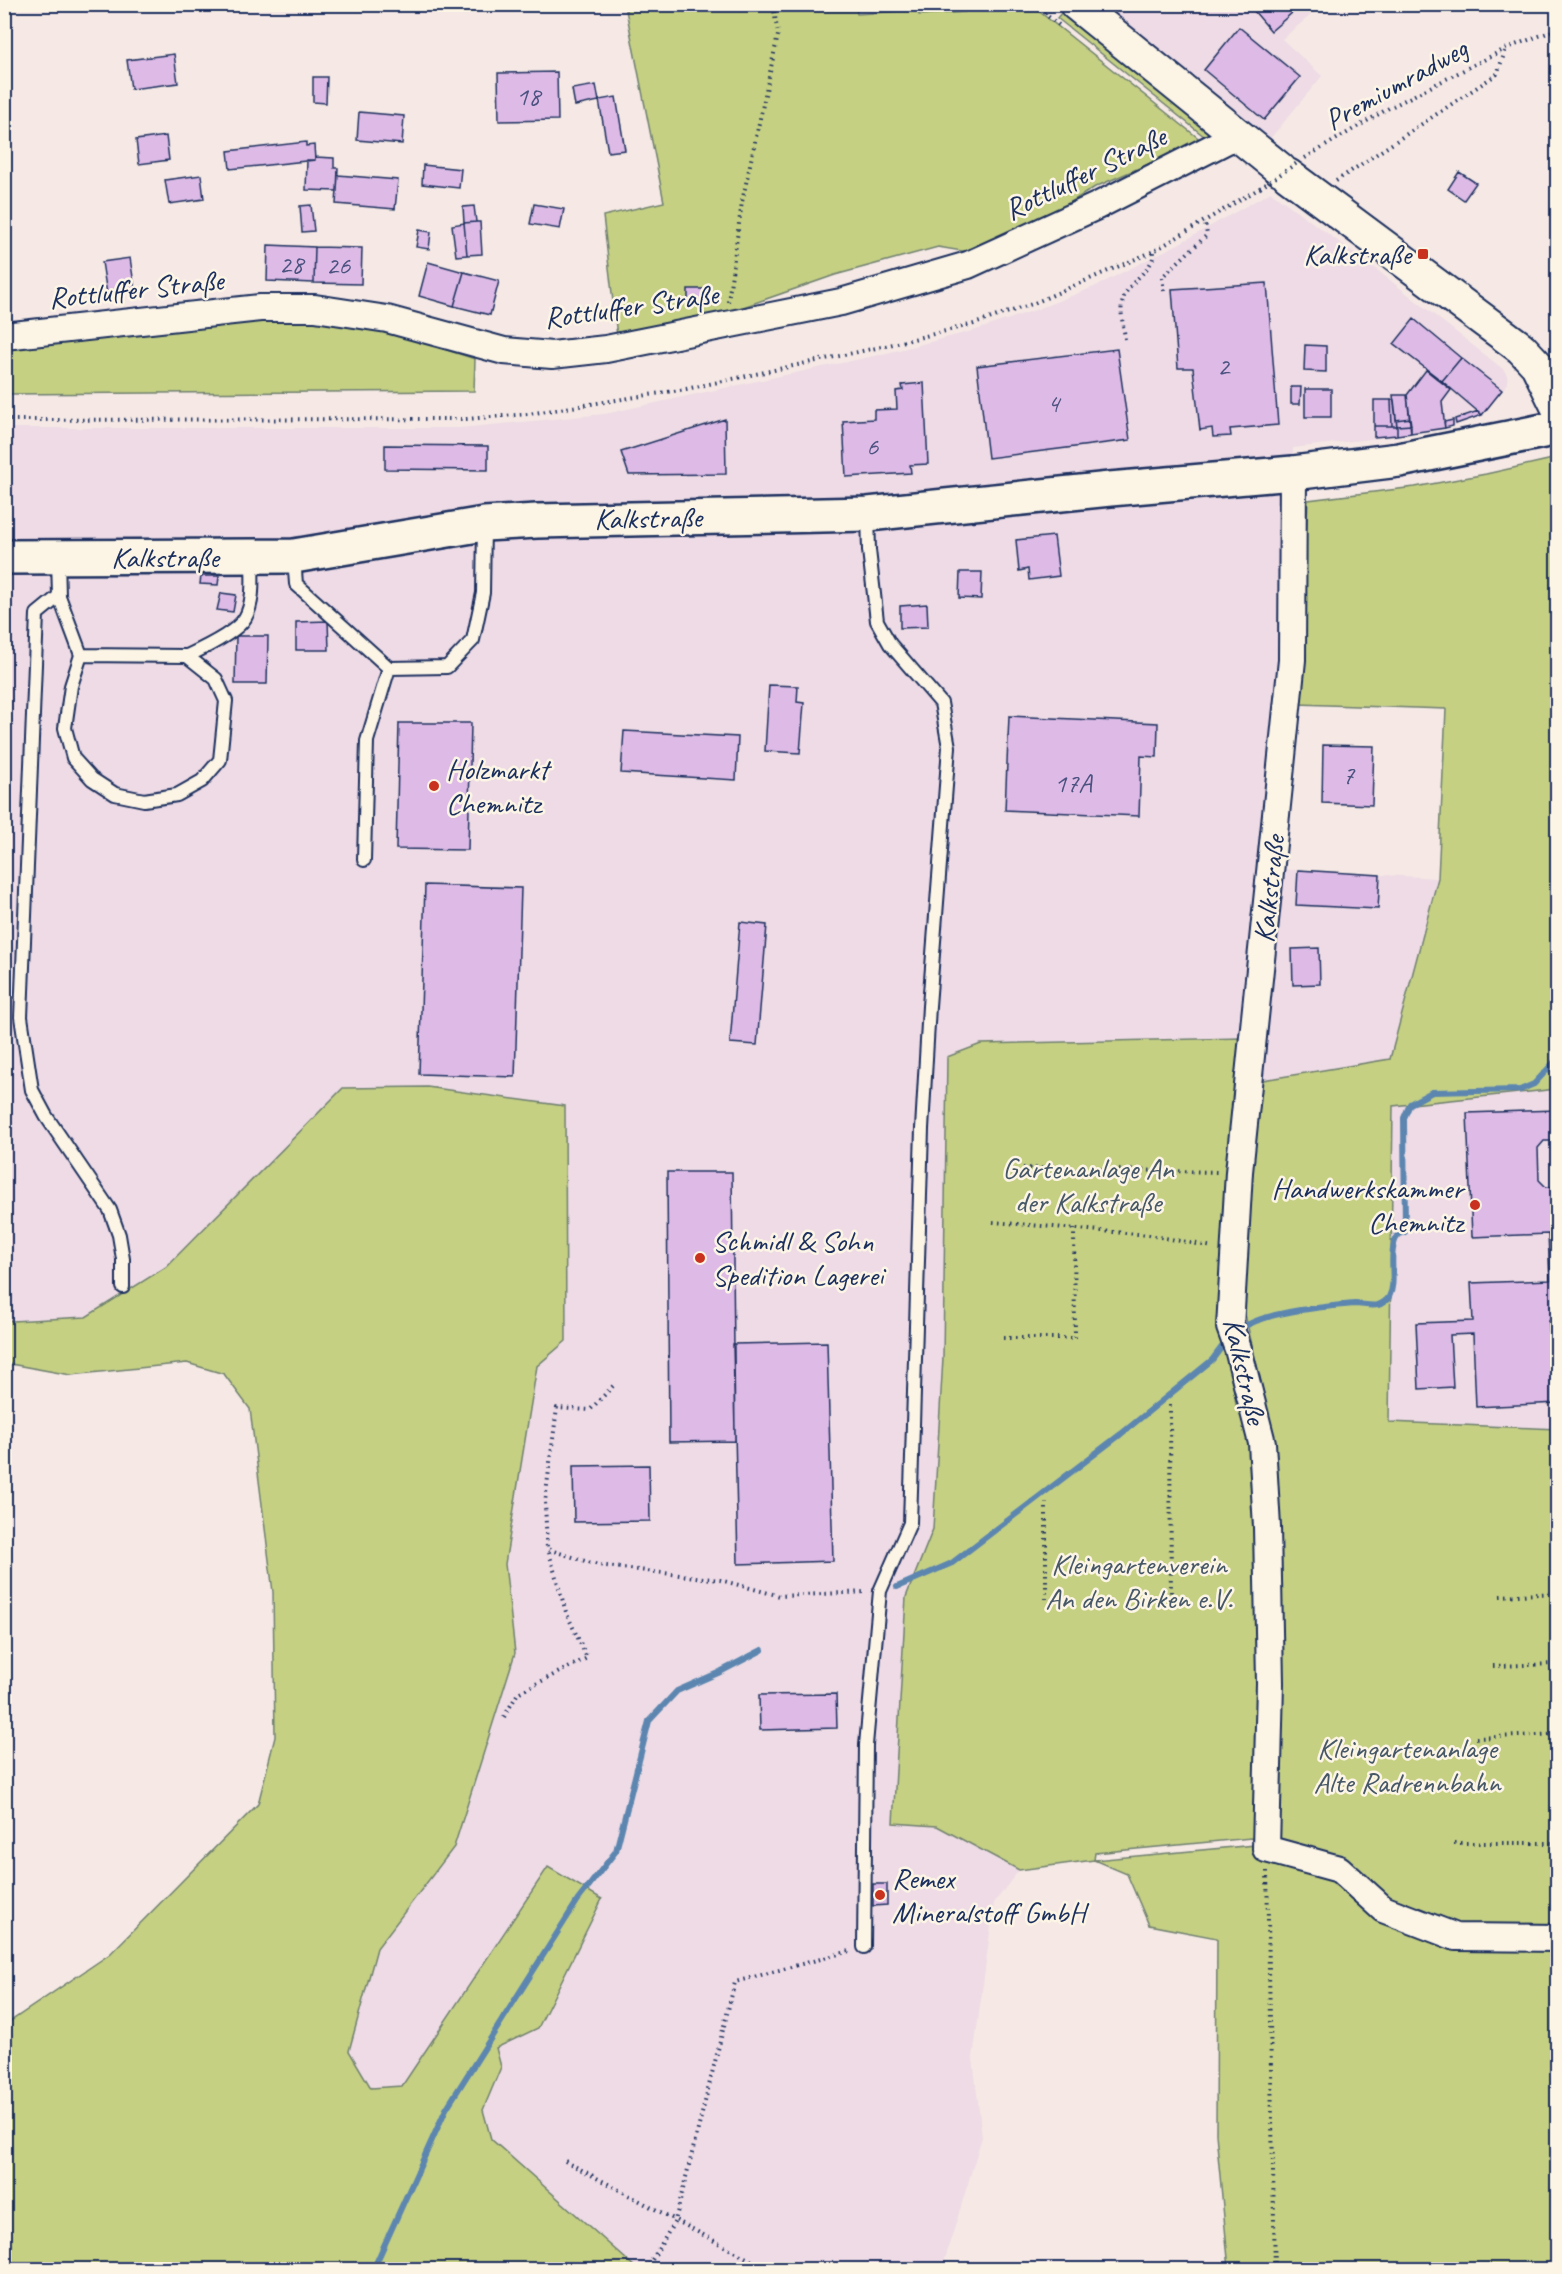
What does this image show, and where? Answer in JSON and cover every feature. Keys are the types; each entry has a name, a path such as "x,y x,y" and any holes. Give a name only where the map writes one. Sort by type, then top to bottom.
{"main road":[{"name":"Kalkstraße","path":"4,557 294,556 484,524 548,520 867,514 1293,473 1399,460 1557,428"}],"street":[{"path":"1077,4 1282,174 1315,195 1521,348 1537,365 1557,408"},
{"name":"Rottluffer Straße","path":"4,336 252,309 315,308 387,319 504,351 552,355 606,349 841,302 968,265 1097,206 1237,135"},
{"name":"Kalkstraße","path":"1266,1849 1270,1683 1267,1527 1262,1443 1234,1338 1234,1250 1239,1172 1292,660 1293,473"},
{"path":"1266,1849 1339,1869 1383,1909 1456,1936 1557,1938"}],"lane":[{"path":"864,1947 866,1745 880,1592 910,1523 922,1129 949,747 941,703 891,644 877,621 867,514"},
{"path":"294,556 296,584 389,668 447,667 473,639 483,593 484,524"},
{"path":"81,655 187,656 213,644 244,620 249,608 252,557"},
{"path":"58,558 59,596 81,655 71,686 65,728 73,758 92,779 115,794 144,800 177,795 202,781 220,760 226,701 216,679 187,656"},
{"path":"59,596 36,614 21,1017 32,1090 46,1116 110,1210 120,1235 123,1287"},
{"path":"364,860 367,741 389,668"}],"path":[{"path":"724,326 742,202 778,35 773,4"},
{"name":"Premiumradweg","path":"1282,174 1389,108 1507,48 1557,29"},
{"path":"1315,195 1497,74 1507,48"},
{"path":"1164,291 1162,277 1207,235 1205,222"},
{"path":"1125,339 1123,300 1132,283 1154,261 1154,251"},
{"path":"1023,1168 1239,1172"},
{"path":"993,1222 1149,1235 1234,1250"},
{"path":"1002,1338 1075,1338 1074,1228"},
{"path":"504,1717 518,1693 587,1658 566,1612 547,1549 545,1501 557,1408 590,1410 613,1386"},
{"path":"1170,1405 1171,1605"},
{"path":"1046,1502 1047,1599"},
{"path":"547,1549 598,1565 720,1580 780,1596 880,1592"},
{"path":"1500,1596 1557,1593"},
{"path":"1492,1666 1557,1665"},
{"path":"1476,1738 1557,1734"},
{"path":"1454,1843 1557,1843"},
{"path":"1266,1849 1275,2270"},
{"path":"646,2270 675,2221 735,1982 864,1947"},
{"path":"565,2161 769,2270"}],"shaded area":[{"path":"1105,5 1302,5 1311,15 1282,39 1322,76 1270,139"},
{"path":"1271,192 1372,266 1503,369 1508,383 1483,416 1455,426 1397,436 1293,448 1292,660 1254,1038 943,1358 933,1529 906,1597 893,1823 937,1826 1019,1870 994,1903 973,2058 982,2137 942,2269 635,2269 491,2139 483,2110 501,2067 496,2048 538,2028 548,1867 402,2086 371,2088 349,2051 377,1948 454,1847 515,1653 505,1564 537,1366 566,1341 343,1088 166,1266 86,1317 12,1321 5,1318 5,428 459,428 604,414 883,354 976,330 1094,287 1182,242"},
{"path":"1278,869 1438,878 1390,1059 1257,1081"},
{"name":"Handwerkskammer Chemnitz","path":"1557,1089 1557,1429 1389,1422 1393,1105"}],"green space":[{"path":"856,4 857,14 918,10 919,15 965,12 966,6 1031,5 1202,141 1095,187 1031,227 968,252 938,247 835,275 726,313 617,336 603,216 664,202 625,5"},
{"path":"1062,12 1209,132 1205,137 1057,18"},
{"path":"262,319 314,319 385,330 475,359 474,391 5,394 4,344"},
{"path":"1557,458 1557,1089 1393,1106 1389,1422 1557,1429 1557,2269 1229,2269 1216,2134 1217,1938 1149,1925 1127,1874 1094,1860 1019,1870 937,1826 893,1823 906,1597 933,1529 943,1358 947,1057 981,1044 1242,1038 1228,1353 1237,1410 1268,1413 1242,1302 1257,1081 1390,1059 1438,878 1446,709 1298,704 1308,500 1415,487","holes":["1251,1838 1255,1845 1094,1860 1095,1853"]},
{"path":"427,1087 565,1106 566,1341 537,1366 505,1564 515,1653 454,1847 377,1948 349,2051 371,2088 402,2086 548,1867 602,1899 538,2028 496,2048 501,2067 483,2110 491,2139 636,2268 5,2270 5,2025 110,1954 258,1804 275,1737 273,1592 250,1409 224,1374 187,1363 71,1375 5,1363 5,1318 12,1321 86,1317 166,1267 343,1088"}],"building":[{"path":"1248,4 1299,4 1300,6 1271,31"},
{"path":"1239,27 1300,77 1264,120 1204,70"},
{"path":"174,54 178,83 131,89 127,60"},
{"path":"557,72 558,120 499,121 498,73"},
{"path":"313,77 327,77 326,103 313,102"},
{"path":"596,85 599,101 575,106 572,89"},
{"path":"616,97 625,150 608,152 599,100"},
{"path":"359,112 404,116 402,144 357,140"},
{"path":"166,136 169,160 139,164 136,140"},
{"path":"306,142 306,146 314,145 315,160 230,169 228,151"},
{"path":"315,157 334,158 334,168 338,168 337,191 306,190 307,160 315,160"},
{"path":"423,165 461,169 459,188 422,184"},
{"path":"1459,172 1476,183 1464,200 1448,189"},
{"path":"201,175 204,199 169,204 165,180"},
{"path":"338,175 398,180 395,209 336,204"},
{"path":"534,204 564,209 560,229 530,224"},
{"path":"311,205 314,231 302,232 300,206"},
{"path":"474,206 476,222 464,223 463,207"},
{"path":"480,222 482,254 467,255 464,223"},
{"path":"464,223 467,255 456,256 452,225"},
{"path":"419,230 431,232 429,249 416,247"},
{"path":"268,245 315,247 314,283 267,281"},
{"path":"315,247 362,248 361,284 314,283"},
{"path":"130,258 135,290 107,294 102,262"},
{"path":"428,262 464,272 454,306 419,296"},
{"path":"464,272 499,281 490,315 454,306"},
{"path":"4,280 9,313 4,314"},
{"path":"1267,283 1278,425 1230,429 1231,436 1213,437 1212,428 1200,430 1193,368 1178,368 1172,289"},
{"path":"688,289 705,289 705,305 688,305"},
{"path":"1414,319 1461,358 1442,381 1394,344"},
{"path":"1305,345 1326,346 1326,372 1304,371"},
{"path":"1117,349 1130,440 988,458 977,366"},
{"path":"1461,358 1502,390 1482,415 1442,381"},
{"path":"1426,370 1451,390 1442,402 1445,428 1411,433 1407,395"},
{"path":"924,383 928,464 910,465 911,473 846,477 843,421 874,419 874,410 897,409 896,391 903,390 902,385"},
{"path":"1291,387 1301,387 1300,404 1291,404"},
{"path":"1305,389 1331,389 1331,417 1305,417"},
{"path":"1393,395 1407,395 1410,418 1396,420"},
{"path":"1374,400 1391,400 1392,426 1374,426"},
{"path":"1391,400 1394,400 1397,426 1392,426"},
{"path":"1478,411 1482,415 1456,424 1455,419"},
{"path":"1410,418 1411,425 1397,426 1396,420"},
{"path":"725,419 726,474 629,475 621,452"},
{"path":"1453,420 1453,426 1445,428 1444,422"},
{"path":"1411,425 1411,433 1397,435 1397,426"},
{"path":"1374,426 1397,426 1397,435 1374,437"},
{"path":"385,445 488,446 488,470 385,469"},
{"path":"1054,536 1059,576 1029,580 1028,569 1019,571 1016,540"},
{"path":"960,572 982,572 981,599 959,598"},
{"path":"201,576 219,576 218,585 200,584"},
{"path":"221,593 236,595 233,612 217,610"},
{"path":"927,604 928,627 900,628 900,606"},
{"path":"328,621 329,650 296,650 296,622"},
{"path":"236,636 268,636 267,684 235,684"},
{"path":"769,685 798,686 797,702 804,703 800,753 765,751"},
{"path":"1009,716 1158,723 1157,757 1141,756 1139,816 1005,810"},
{"name":"Holzmarkt Chemnitz","path":"399,723 471,723 468,850 396,849"},
{"path":"624,731 738,737 736,780 621,773"},
{"path":"1323,745 1374,746 1372,805 1322,803"},
{"path":"1298,870 1380,875 1378,909 1296,905"},
{"path":"425,885 521,888 515,1077 419,1074"},
{"path":"740,922 767,925 757,1045 730,1043"},
{"path":"1319,948 1320,984 1293,985 1292,949"},
{"path":"1558,1110 1558,1141 1544,1141 1538,1148 1539,1180 1546,1187 1558,1186 1558,1317 1553,1317 1549,1321 1551,1363 1558,1367 1558,1403 1476,1407 1473,1334 1450,1335 1453,1387 1419,1389 1416,1323 1473,1321 1471,1283 1550,1280 1548,1234 1472,1237 1467,1113"},
{"name":"Schmidl & Sohn Spedition Lagerei","path":"667,1172 732,1172 735,1441 669,1442"},
{"path":"827,1342 833,1561 738,1564 733,1344"},
{"path":"649,1465 650,1521 574,1522 573,1466"},
{"path":"836,1694 837,1728 760,1730 759,1695"},
{"name":"Remex Mineralstoff GmbH","path":"873,1884 887,1884 887,1905 873,1906"}],"waterway":[{"path":"1239,1330 1263,1318 1279,1314 1355,1304 1376,1306 1386,1301 1393,1283 1392,1259 1395,1242 1398,1234 1405,1232 1404,1118 1410,1104 1432,1092 1520,1090 1534,1084 1558,1058"},
{"path":"897,1587 952,1563 1121,1434 1212,1360 1227,1340"},
{"path":"373,2270 446,2109 578,1900 616,1851 649,1721 677,1691 762,1650"}],"place":[{"name":"Kalkstraße","path":"1423,254"},
{"name":"Holzmarkt Chemnitz","path":"434,786"},
{"name":"Handwerkskammer Chemnitz","path":"1475,1205"},
{"name":"Schmidl & Sohn Spedition Lagerei","path":"700,1258"},
{"name":"Remex Mineralstoff GmbH","path":"880,1895"}],"park label":[{"name":"Gartenanlage An der Kalkstraße","path":"1088,1185"},
{"name":"Kleingartenverein An den Birken e.V.","path":"1139,1581"},
{"name":"Kleingartenanlage Alte Radrennbahn","path":"1407,1765"}]}
